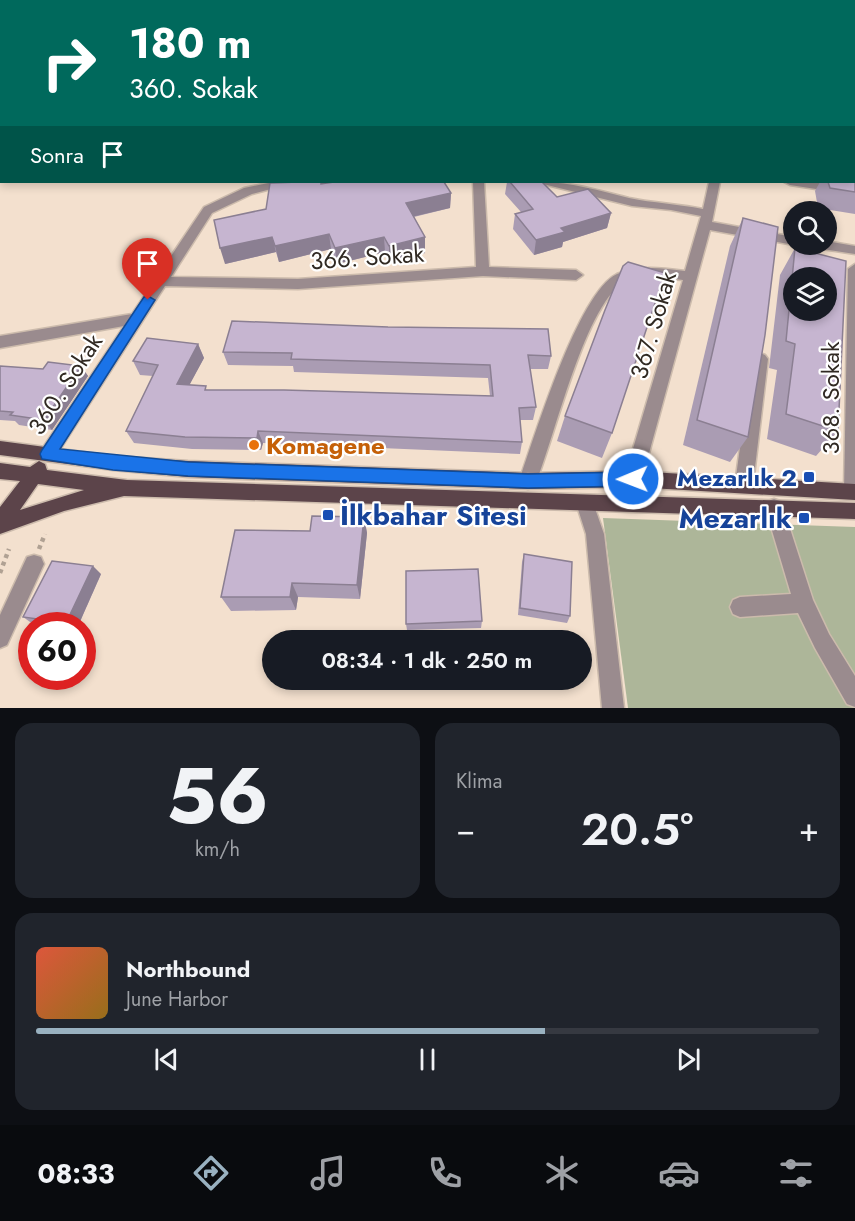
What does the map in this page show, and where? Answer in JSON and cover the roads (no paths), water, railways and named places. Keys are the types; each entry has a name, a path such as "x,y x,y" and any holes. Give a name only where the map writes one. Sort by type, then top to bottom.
{"main road":[{"path":"0,448 113,463 188,469 528,481 633,479 854,491"},
{"name":"360. Sokak","path":"0,524 48,454"},
{"path":"0,471 127,488 774,507 855,512"},
{"path":"0,524 64,503 127,488"}],"street":[{"name":"360. Sokak","path":"48,454 208,210 248,191 282,183"},
{"path":"478,183 483,271"},
{"path":"551,183 632,202 671,206 775,244 783,243"},
{"name":"367. Sokak","path":"633,479 691,276 715,183"},
{"path":"797,183 855,191"},
{"path":"837,247 855,250"},
{"name":"368. Sokak","path":"854,491 855,269"},
{"name":"366. Sokak","path":"161,281 298,284 483,271 576,275"},
{"path":"528,481 561,387 601,297 614,281 630,275 659,273 691,276"},
{"path":"0,342 136,319"},
{"path":"744,484 763,339"},
{"path":"585,503 595,534 613,708"},
{"path":"774,507 804,603 822,641 855,696"},
{"path":"0,638 34,564"},
{"path":"740,607 804,603"}],"place":[{"name":"Komagene","path":"254,445"},
{"name":"Mezarlık 2","path":"809,477"},
{"name":"İlkbahar Sitesi","path":"328,515"},
{"name":"Mezarlık","path":"804,518"}]}
